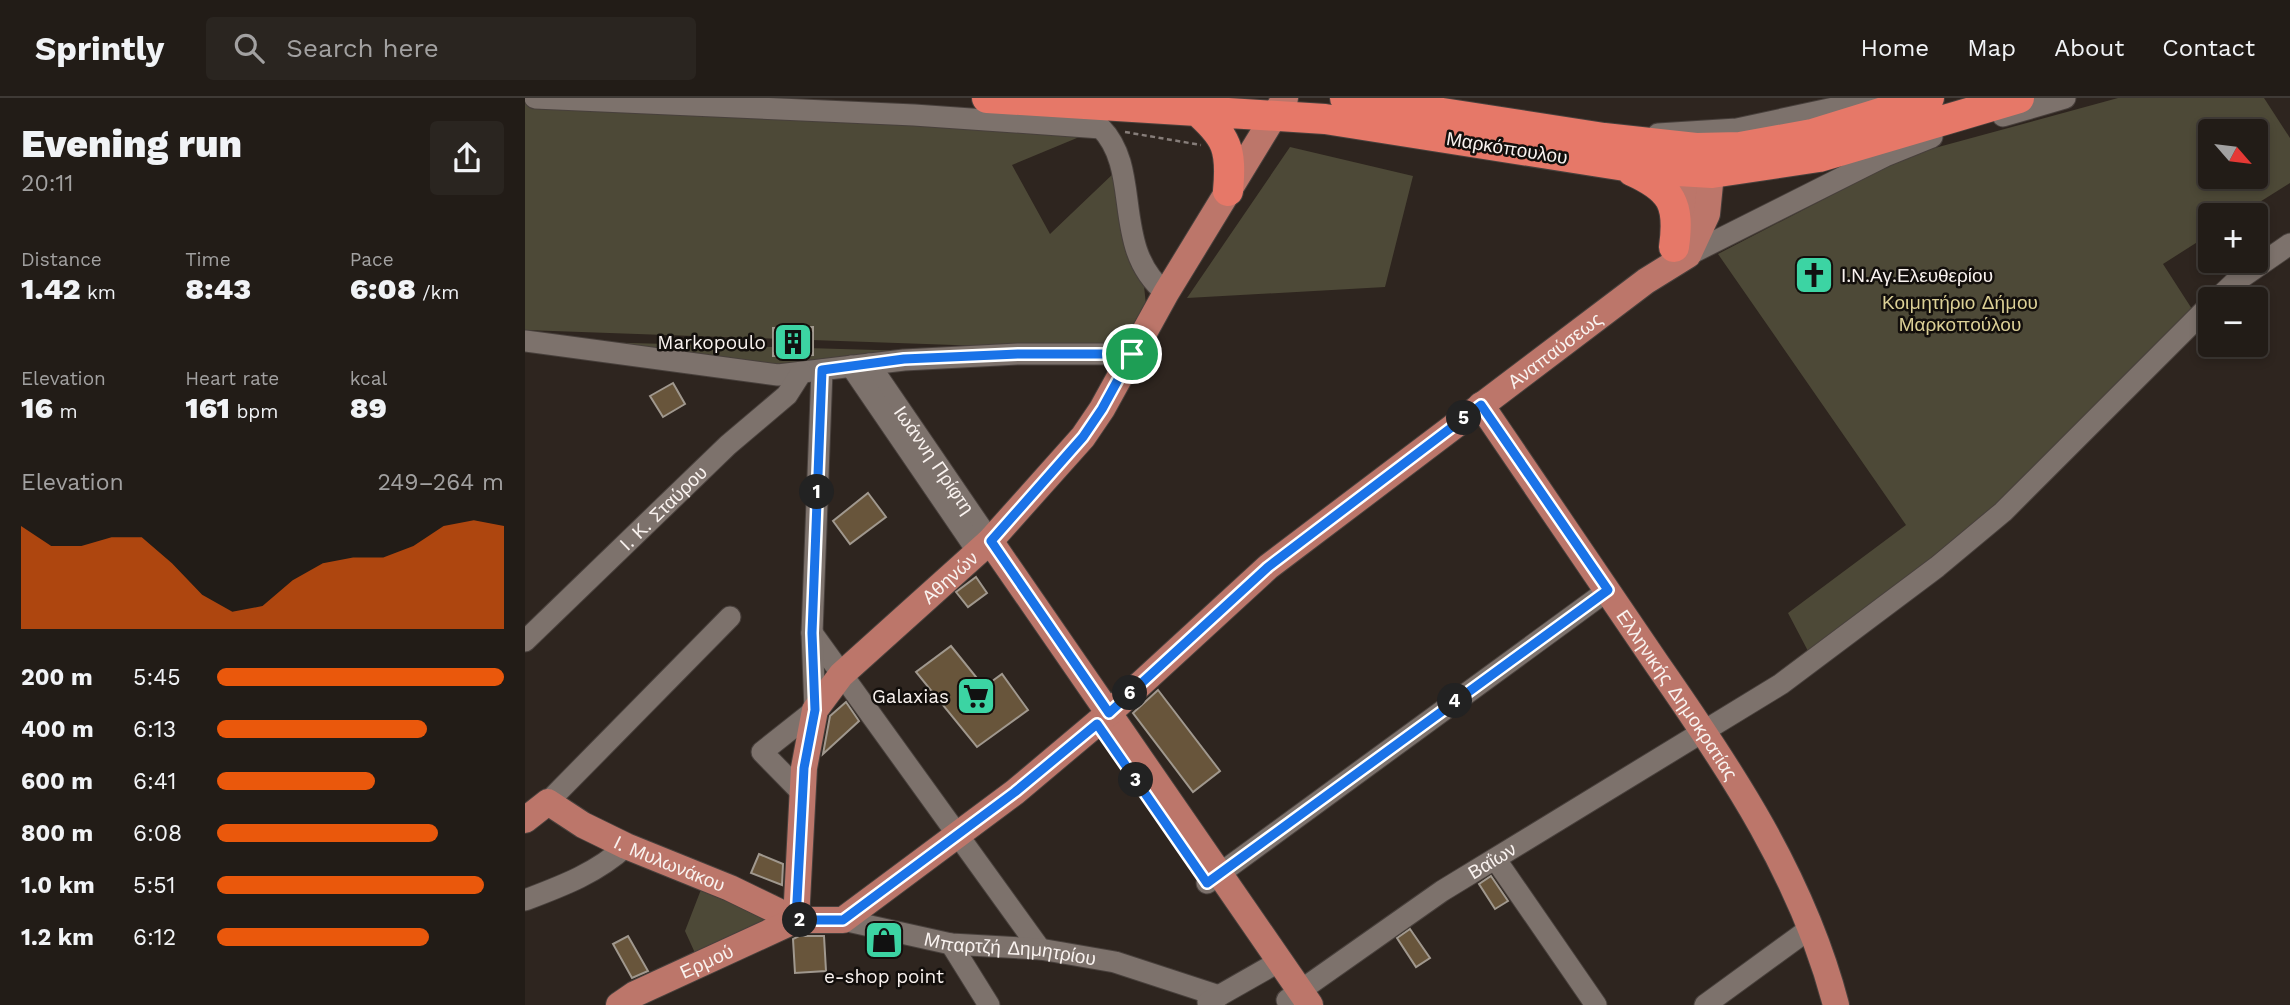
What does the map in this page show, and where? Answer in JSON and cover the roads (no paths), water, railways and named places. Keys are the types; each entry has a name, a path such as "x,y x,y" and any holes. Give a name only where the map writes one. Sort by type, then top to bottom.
{"highway":[{"name":"Μαρκόπουλου","path":"987,98 1196,110 1280,106 1325,119 1704,161 1832,154 2018,98"},
{"name":"Μαρκόπουλου","path":"1345,98 1458,106 1603,150"},
{"name":"Μαρκόπουλου","path":"1704,161 1740,147 1812,134 1929,98"},
{"path":"1196,110 1218,130 1228,150 1231,162 1228,191"},
{"path":"1603,150 1658,185 1671,198 1678,220 1681,251"}],"main road":[{"name":"Αθηνών","path":"796,920 806,753 815,710 841,675 984,546 1083,437 1102,409 1166,293 1280,106"},
{"name":"Αναπαύσεως","path":"843,920 957,835 1103,718 1268,567 1646,281 1681,251 1707,214 1704,161"},
{"name":"Ελληνικής Δημοκρατίας","path":"1481,405 1705,731 1755,810 1812,927 1836,1005"},
{"name":"Ιωάννη Πρίφτη","path":"984,546 1297,1000"},
{"name":"Ιωάννη Πρίφτη","path":"1103,718 1152,803 1213,878"},
{"path":"525,820 548,802"},
{"name":"Ι. Μυλωνάκου","path":"548,802 583,825 626,846 730,888 796,920"},
{"name":"Μπαρτζή Δημητρίου","path":"796,920 843,920"},
{"name":"Ερμού","path":"619,1005 635,994 796,920"}],"street":[{"path":"535,98 927,116 1101,128 1117,151 1139,262 1166,293"},
{"path":"1603,150 1737,129 1880,98"},
{"path":"1681,251 1913,144 2065,98"},
{"path":"2230,287 2290,244"},
{"name":"Βαΐων","path":"1297,1000 1378,934 1781,684 1937,567 1994,520 2198,317"},
{"path":"525,341 778,375 860,365 1018,354 1132,354"},
{"name":"Ιωάννη Πρίφτη","path":"860,365 984,546"},
{"path":"804,795 762,752 815,710 811,372"},
{"name":"Ι. Κ. Σταύρου","path":"525,642 720,453 811,372"},
{"path":"1213,878 1608,590"},
{"path":"548,802 730,617"},
{"path":"812,633 1041,949"},
{"path":"525,900 561,888 607,864 626,846"},
{"path":"1496,860 1596,1005"},
{"name":"Μπαρτζή Δημητρίου","path":"843,920 951,944 1041,949 1115,962 1211,1001"},
{"path":"1705,1005 1812,927"},
{"path":"951,944 989,1005"},
{"path":"1211,1001 1273,965"}],"place":[{"name":"Ι.Ν.Αγ.Ελευθερίου","path":"1814,275"},
{"name":"Markopoulo","path":"793,342"},
{"name":"Galaxias","path":"976,696"},
{"name":"e-shop point","path":"884,940"}],"park label":[{"name":"Κοιμητήριο Δήμου Μαρκοπούλου","path":"1960,313"}]}
